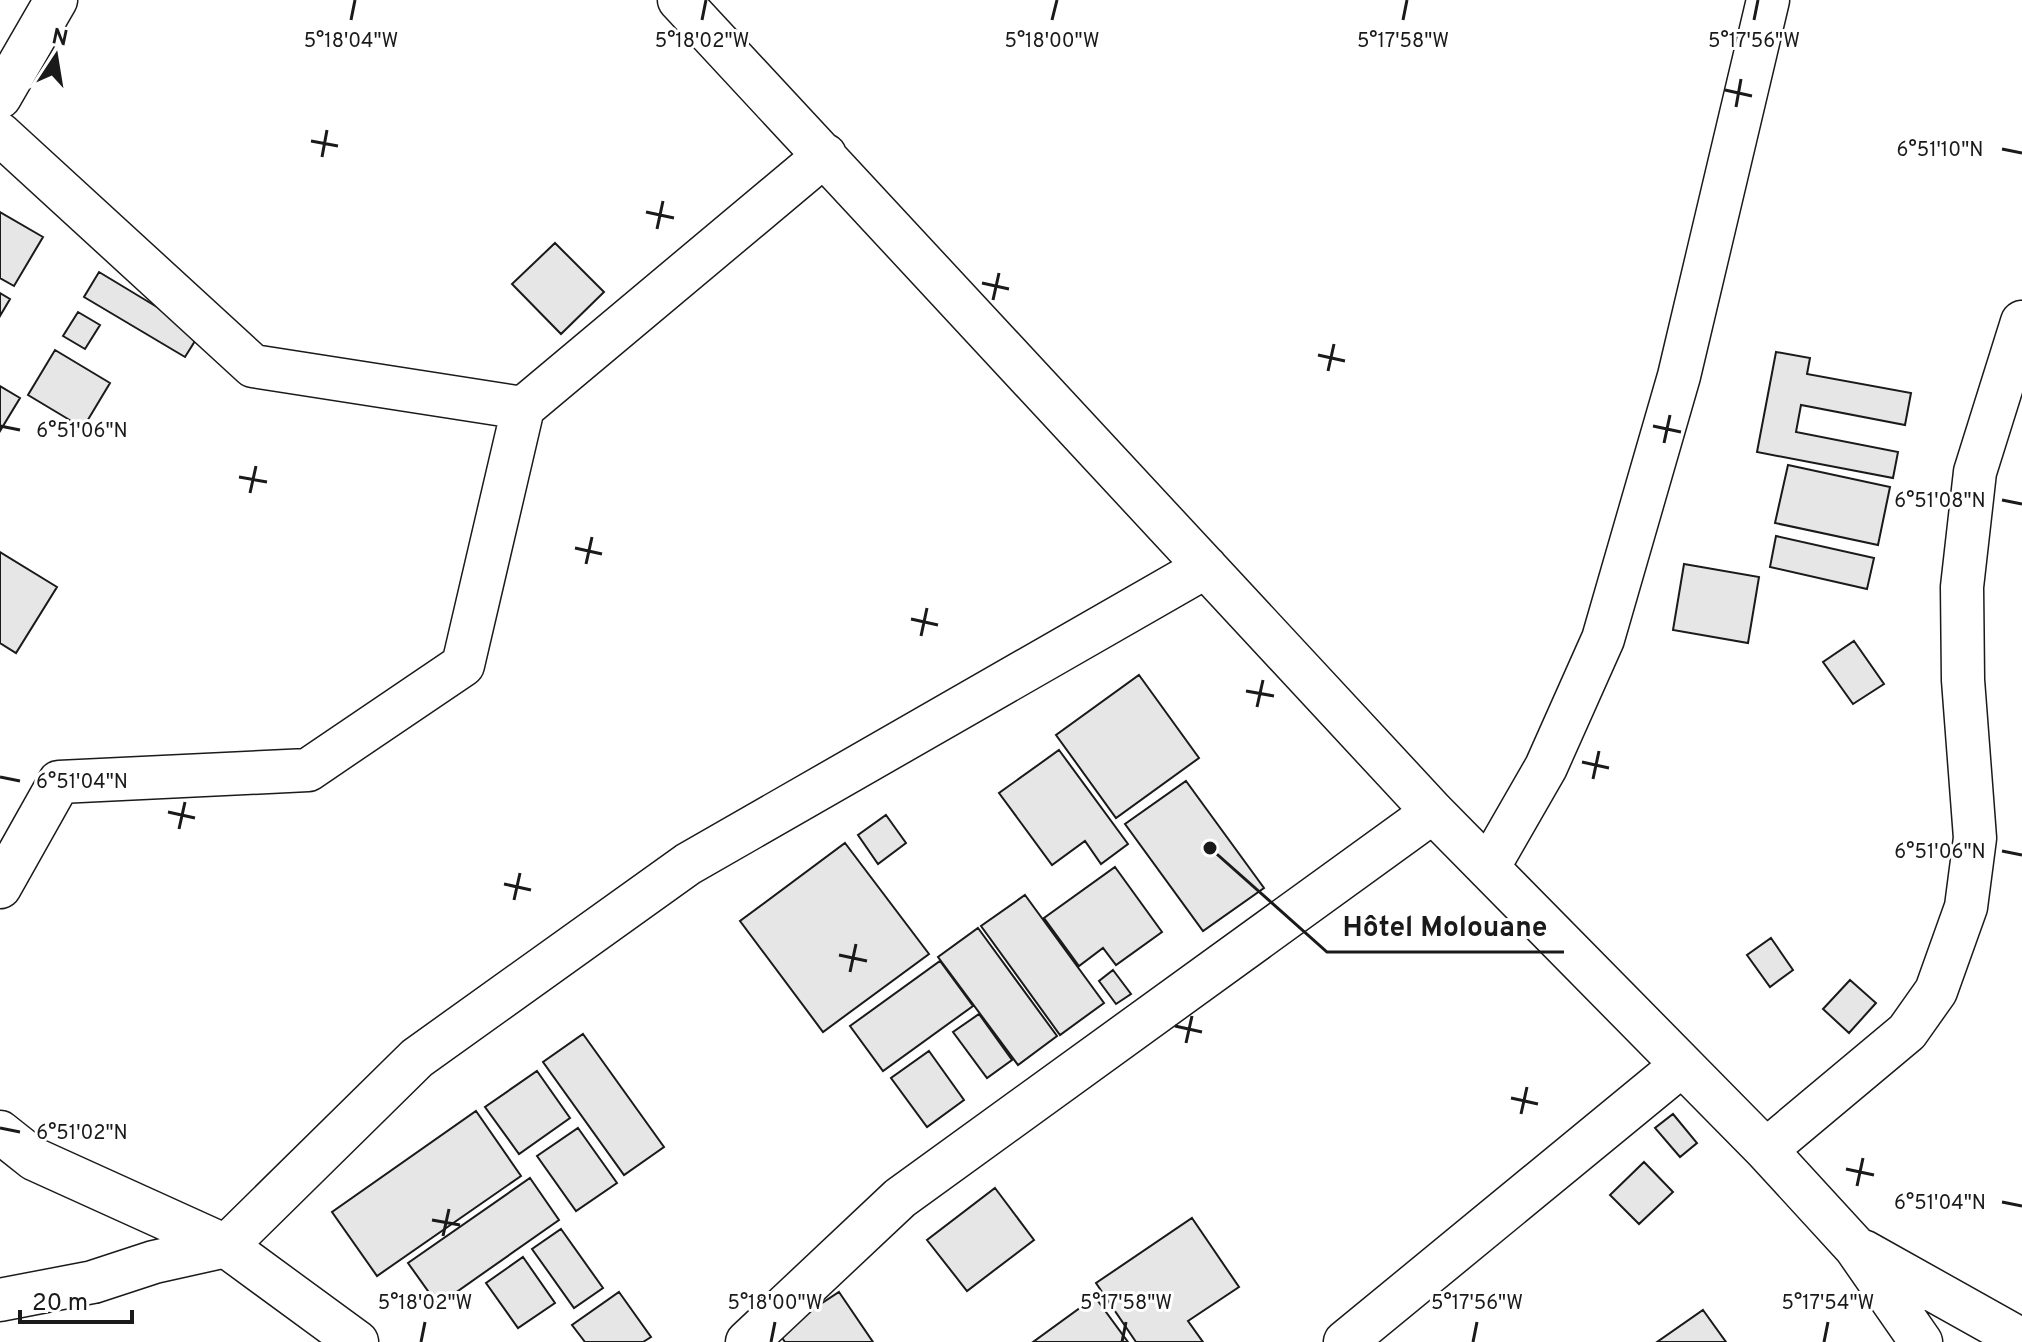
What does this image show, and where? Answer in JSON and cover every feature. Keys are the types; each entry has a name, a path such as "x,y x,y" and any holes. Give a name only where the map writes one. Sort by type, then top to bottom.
{"street":[{"path":"0,97 56,0"},
{"path":"679,0 1433,812 1766,1150 1855,1247 1921,1342"},
{"path":"1488,868 1546,767 1603,639 1679,376 1768,0"},
{"path":"0,134 253,366 523,408"},
{"path":"0,887 59,782 308,770 463,665 523,408 825,155"},
{"path":"1766,1150 1907,1032 1936,991 1966,907 1975,838 1963,680 1962,587 1975,472 2022,322"},
{"path":"0,1300 93,1282 154,1262 226,1246 417,1058 688,864 1206,567"},
{"path":"747,1342 900,1198 1433,812"},
{"path":"1345,1342 1682,1065"},
{"path":"0,1132 34,1159 226,1246 357,1342"},
{"path":"1855,1247 2022,1340"}],"building":[{"path":"0,212 43,237 14,286 0,278"},
{"path":"555,243 604,292 561,334 512,284"},
{"path":"99,272 200,333 185,357 84,297"},
{"path":"0,293 10,299 0,316"},
{"path":"78,312 100,325 85,349 63,336"},
{"path":"55,350 110,383 83,428 28,395"},
{"path":"1776,352 1810,358 1807,374 1911,393 1905,425 1801,405 1796,432 1898,452 1893,478 1757,452"},
{"path":"0,386 20,398 0,431"},
{"path":"1788,465 1890,487 1878,545 1775,523"},
{"path":"1776,536 1874,558 1867,589 1770,567"},
{"path":"0,552 57,587 16,653 0,643"},
{"path":"1684,564 1759,577 1748,643 1673,630"},
{"path":"1854,641 1884,684 1853,704 1823,662"},
{"path":"1139,675 1199,758 1116,818 1056,735"},
{"path":"1059,750 1128,844 1101,864 1085,841 1052,865 999,793"},
{"path":"1186,781 1264,888 1203,931 1125,824"},
{"path":"886,815 906,843 878,864 858,835"},
{"path":"845,843 929,954 823,1032 740,921"},
{"path":"1115,867 1162,932 1116,965 1103,948 1079,966 1044,918"},
{"path":"1025,895 1104,1003 1060,1035 981,926"},
{"path":"978,928 1057,1036 1018,1065 938,957"},
{"path":"1771,938 1793,970 1770,987 1747,955"},
{"path":"940,961 973,1006 883,1071 850,1026"},
{"path":"1113,970 1131,994 1116,1004 1099,981"},
{"path":"1850,980 1876,1003 1849,1033 1823,1009"},
{"path":"979,1014 1012,1060 987,1078 953,1032"},
{"path":"583,1034 664,1147 624,1175 543,1062"},
{"path":"929,1051 964,1100 927,1127 891,1078"},
{"path":"537,1071 570,1118 519,1154 485,1107"},
{"path":"476,1111 521,1176 377,1276 332,1212"},
{"path":"1673,1114 1697,1143 1680,1157 1655,1128"},
{"path":"578,1128 617,1183 576,1211 537,1156"},
{"path":"1644,1162 1673,1192 1639,1224 1610,1195"},
{"path":"530,1178 559,1220 438,1305 408,1263"},
{"path":"995,1188 1034,1240 967,1291 927,1240"},
{"path":"1192,1218 1239,1287 1188,1321 1203,1342 1136,1342 1096,1283"},
{"path":"561,1229 603,1288 574,1308 532,1249"},
{"path":"523,1257 555,1303 518,1328 486,1283"},
{"path":"619,1292 651,1337 643,1342 585,1342 572,1325"},
{"path":"839,1292 873,1342 785,1342 778,1332"},
{"path":"1095,1297 1128,1342 1033,1342"},
{"path":"1703,1310 1726,1342 1657,1342"}],"place":[{"name":"Hôtel Molouane","path":"1210,848"}]}
